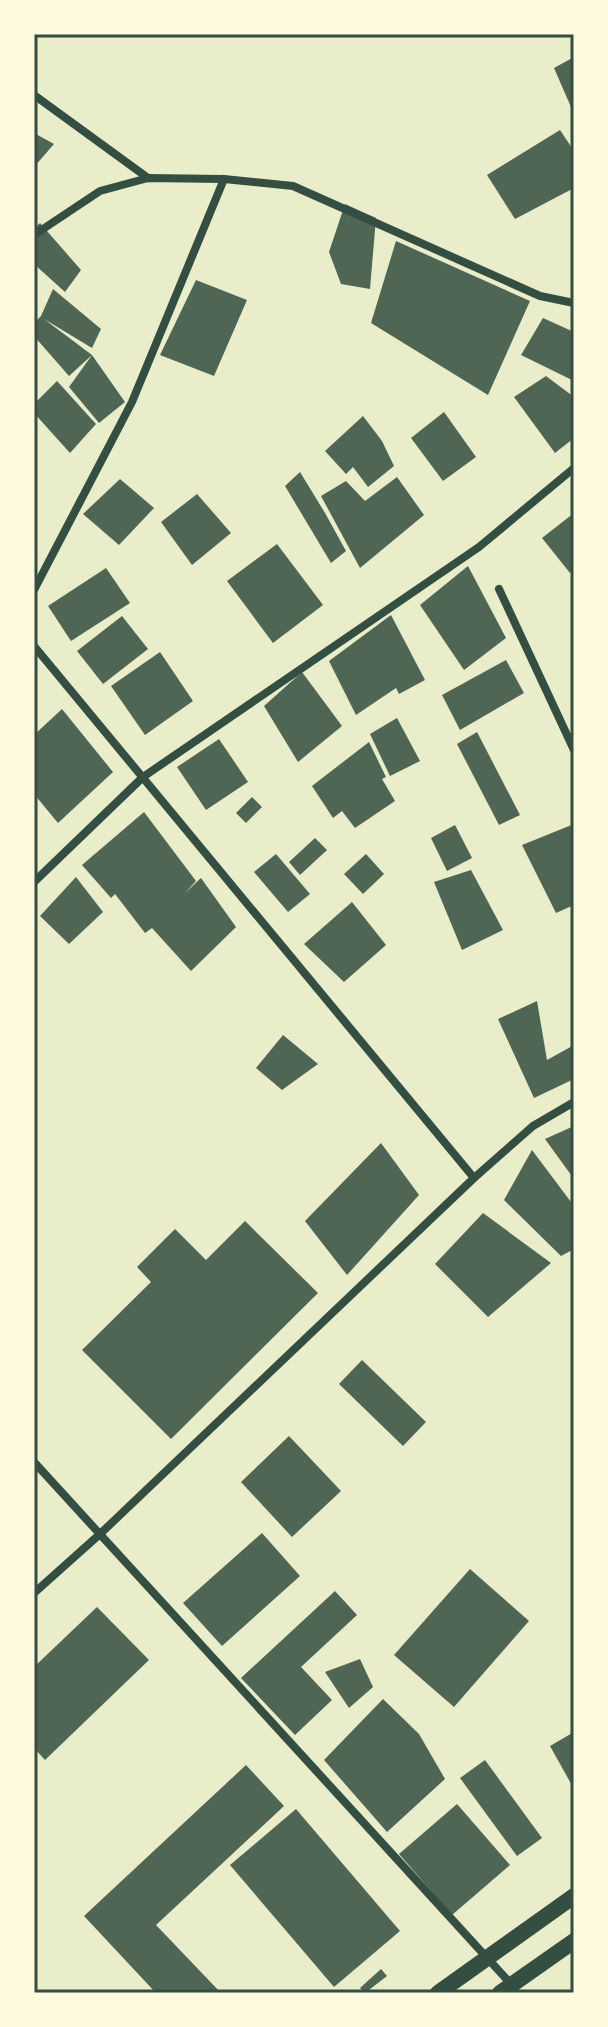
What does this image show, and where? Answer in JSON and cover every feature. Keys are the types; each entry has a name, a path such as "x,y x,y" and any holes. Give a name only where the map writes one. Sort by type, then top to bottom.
{"main road":[{"path":"438,1993 574,1896"},
{"path":"506,1989 574,1941"}],"street":[{"path":"34,95 148,178"},
{"path":"34,235 100,191 148,178 224,179 293,186 540,296 574,303"},
{"path":"34,590 132,402 224,179"},
{"path":"34,882 143,777 479,547 574,468"},
{"path":"499,589 574,750"},
{"path":"34,646 474,1178"},
{"path":"34,1593 474,1178 533,1126 574,1102"},
{"path":"34,1462 488,1958 506,1989"}],"building":[{"path":"574,57 574,114 554,68"},
{"path":"560,130 574,151 574,188 515,219 487,175"},
{"path":"34,133 54,144 34,167"},
{"path":"345,204 376,218 370,289 341,284 329,252"},
{"path":"40,223 81,270 65,292 34,264 34,229"},
{"path":"396,241 530,301 488,395 371,323"},
{"path":"196,280 247,300 214,376 160,355"},
{"path":"53,289 101,329 92,348 44,319 92,355 69,376 34,336 34,323 41,316"},
{"path":"543,318 574,332 574,381 521,355"},
{"path":"92,355 125,402 99,423 69,387"},
{"path":"546,376 574,397 574,438 555,453 514,397"},
{"path":"57,381 96,424 70,453 34,413 34,404"},
{"path":"444,412 476,457 443,481 411,438"},
{"path":"363,416 382,441 394,466 368,487 353,467 346,474 325,451"},
{"path":"300,472 346,551 331,563 285,486"},
{"path":"397,477 424,515 360,568 321,496 346,481 365,501"},
{"path":"120,479 154,508 119,545 83,514"},
{"path":"197,494 231,533 192,565 161,522"},
{"path":"574,513 574,570 570,573 542,538"},
{"path":"277,544 323,605 273,643 227,581"},
{"path":"468,566 506,638 464,670 420,605"},
{"path":"106,568 130,603 71,641 48,606"},
{"path":"391,615 425,680 399,694 396,688 356,715 329,661"},
{"path":"122,616 148,649 103,684 77,651"},
{"path":"160,652 193,701 145,735 111,686"},
{"path":"506,660 524,693 460,730 442,695"},
{"path":"302,672 342,726 298,762 264,706"},
{"path":"62,709 113,772 58,823 34,794 34,735"},
{"path":"397,718 420,761 390,776 370,734"},
{"path":"477,732 520,815 499,825 457,744"},
{"path":"219,739 248,782 206,810 177,767"},
{"path":"369,742 386,777 382,779 395,801 355,828 342,811 333,818 312,786"},
{"path":"252,797 262,807 246,823 236,813"},
{"path":"144,812 196,881 185,893 201,878 236,927 191,971 152,928 145,933 115,894 111,898 82,865"},
{"path":"574,824 574,905 556,913 522,845"},
{"path":"455,825 472,858 447,871 431,838"},
{"path":"315,838 327,850 300,875 289,862"},
{"path":"276,854 310,894 288,912 254,872"},
{"path":"366,854 384,874 363,894 344,874"},
{"path":"471,870 503,930 462,950 434,882"},
{"path":"76,877 103,912 69,944 40,916"},
{"path":"352,902 386,945 344,982 304,944"},
{"path":"537,1001 547,1060 574,1045 574,1079 534,1098 498,1019"},
{"path":"283,1035 318,1064 282,1090 256,1068"},
{"path":"574,1126 574,1179 545,1139"},
{"path":"381,1143 419,1195 347,1275 305,1221"},
{"path":"532,1150 574,1206 574,1249 561,1256 504,1200"},
{"path":"483,1213 551,1263 488,1317 435,1264"},
{"path":"245,1221 318,1293 171,1439 82,1350 151,1282 137,1267 175,1229 206,1260"},
{"path":"362,1360 426,1422 403,1446 339,1384"},
{"path":"289,1436 341,1491 292,1537 241,1482"},
{"path":"262,1533 300,1576 222,1646 183,1603"},
{"path":"470,1569 529,1621 454,1707 394,1655"},
{"path":"335,1591 357,1615 301,1667 332,1700 295,1735 241,1678"},
{"path":"97,1607 149,1660 45,1760 34,1748 34,1667"},
{"path":"360,1659 373,1687 349,1708 325,1672"},
{"path":"383,1699 419,1734 445,1779 387,1832 324,1760"},
{"path":"574,1732 574,1789 550,1746"},
{"path":"485,1760 542,1838 517,1856 460,1778"},
{"path":"246,1765 284,1806 156,1925 221,1993 156,1993 84,1916"},
{"path":"457,1804 510,1865 452,1915 399,1854"},
{"path":"296,1809 400,1931 334,1987 230,1865"},
{"path":"381,1969 387,1976 365,1993 360,1988"}]}
